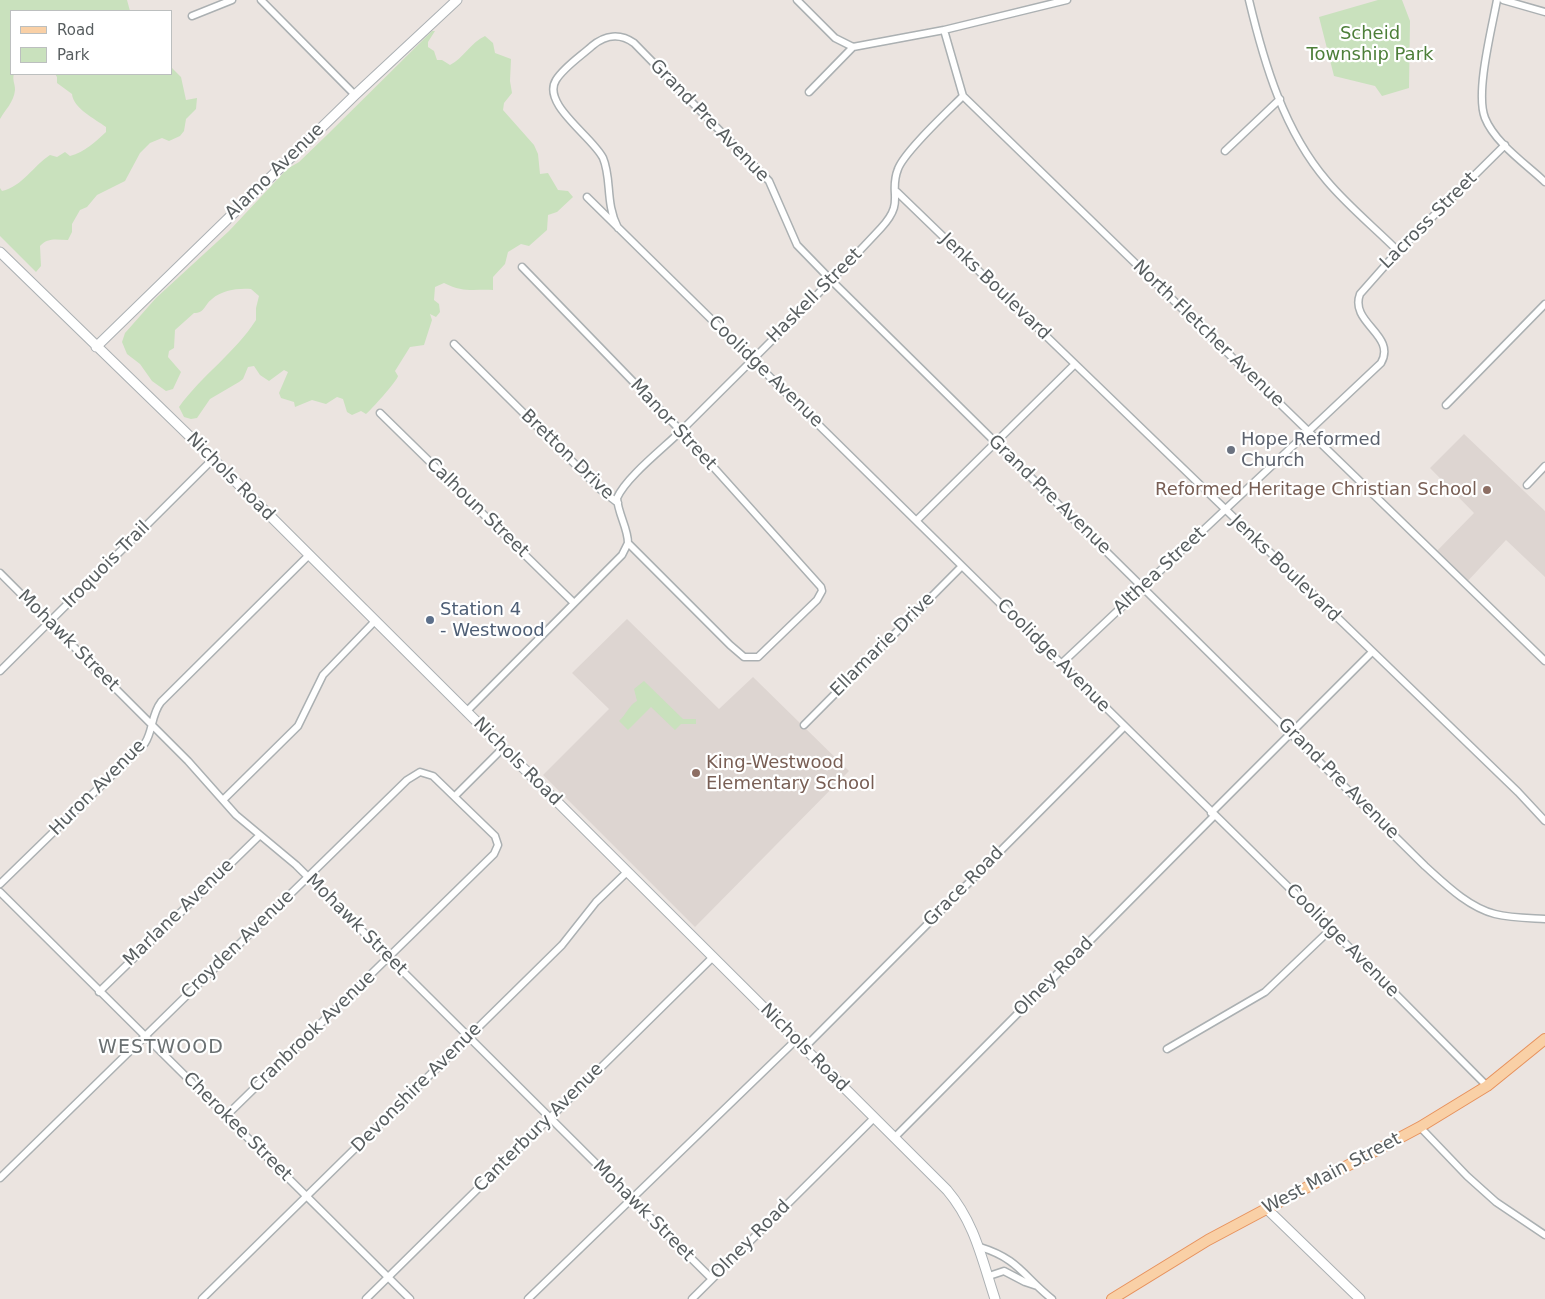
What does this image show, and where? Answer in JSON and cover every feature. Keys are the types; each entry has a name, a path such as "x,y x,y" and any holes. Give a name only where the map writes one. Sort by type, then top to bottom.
{"main road":[{"name":"West Main Street","path":"1116,1298 1208,1240 1420,1127 1487,1086 1545,1039"}],"street":[{"path":"192,16 232,0"},
{"path":"262,0 356,95"},
{"name":"Alamo Avenue","path":"96,346 457,0"},
{"path":"797,0 835,38 846,46 853,47 944,30 1067,0"},
{"path":"1249,0 1265,57 1299,143 1327,182 1398,251"},
{"path":"1497,0 1485,67 1484,117 1505,145 1545,182"},
{"path":"1503,0 1545,12"},
{"name":"North Fletcher Avenue","path":"944,30 963,96 1545,662"},
{"name":"Grand Pre Avenue","path":"618,228 610,211 603,158 561,108 553,92 556,80 593,45 605,38 615,36 634,43 769,181 797,245 832,281 1425,866 1454,891 1490,912 1545,919"},
{"path":"809,92 853,47"},
{"name":"Haskell Street","path":"618,503 623,488 832,281 890,219 897,205 895,184 898,168 910,152 963,96"},
{"path":"1225,151 1280,99"},
{"name":"Lacross Street","path":"1357,302 1368,283 1398,251 1505,145"},
{"name":"Jenks Boulevard","path":"896,192 1518,792 1545,821"},
{"name":"Coolidge Avenue","path":"587,196 917,520 1212,814 1331,929 1487,1086"},
{"name":"Nichols Road","path":"0,252 213,460 955,1199 965,1214 980,1247 995,1299"},
{"name":"Manor Street","path":"522,267 681,431 821,587 820,596 763,654 758,657 748,658 730,645 628,544"},
{"name":"Althea Street","path":"1061,664 1142,586 1374,372 1384,358 1385,346 1361,316 1357,302"},
{"path":"1446,405 1545,304"},
{"name":"Bretton Drive","path":"454,344 601,490 618,503 628,535 628,544"},
{"path":"917,520 1075,364"},
{"name":"Calhoun Street","path":"380,413 574,603"},
{"name":"Iroquois Trail","path":"0,671 213,460"},
{"path":"1527,485 1545,466"},
{"path":"466,712 622,555 628,544"},
{"name":"Huron Avenue","path":"0,884 145,744 154,712 166,696 308,556"},
{"name":"Ellamarie Drive","path":"804,725 962,566"},
{"name":"Mohawk Street","path":"0,573 188,761 236,815 308,878 712,1279"},
{"path":"223,800 298,726 323,675 375,621"},
{"name":"Olney Road","path":"894,1138 1372,652"},
{"name":"Grace Road","path":"804,1048 1124,727"},
{"path":"456,796 503,748"},
{"name":"Croyden Avenue","path":"0,1178 144,1035 412,776 420,772 429,773 456,796"},
{"name":"Cranbrook Avenue","path":"226,1115 489,859 498,845 495,836 456,796"},
{"name":"Marlane Avenue","path":"99,992 260,835"},
{"name":"Devonshire Avenue","path":"202,1299 308,1197 468,1036 562,945 596,902 627,872"},
{"name":"Cherokee Street","path":"0,892 410,1299"},
{"path":"1167,1048 1265,992 1331,929"},
{"name":"Canterbury Avenue","path":"366,1299 713,958"},
{"path":"528,1299 796,1040"},
{"name":"Olney Road","path":"692,1299 874,1118"},
{"path":"1420,1127 1467,1176 1496,1202 1545,1235"},
{"path":"1267,1209 1360,1299"},
{"path":"980,1247 1007,1258 1022,1268 1037,1286 1052,1299"},
{"path":"989,1276 1004,1271 1009,1272 1025,1282 1037,1286"}],"shaded area":[{"name":"Reformed Heritage Christian School","path":"1464,434 1545,511 1545,577 1506,540 1465,584 1434,554 1474,513 1430,468"},
{"name":"King-Westwood Elementary School","path":"627,619 719,709 753,677 849,771 695,927 543,775 609,709 572,673"}],"green space":[{"path":"0,0 127,0 130,10 10,10 10,75 14,75 15,90 11,102 0,119"},
{"name":"Scheid Township Park","path":"1378,0 1402,0 1410,21 1409,88 1382,96 1375,86 1334,76 1319,17"},
{"path":"432,31 435,31 428,42 428,47 434,51 437,60 442,60 450,65 459,59 475,42 485,36 493,43 495,53 511,59 510,81 512,93 504,103 503,110 534,145 538,154 540,174 548,173 558,190 568,191 573,197 557,212 548,215 547,230 529,246 521,244 508,252 505,264 493,277 493,290 468,290 444,283 435,287 434,300 439,304 440,312 436,317 430,314 432,320 424,345 410,347 395,371 398,376 397,379 366,414 361,411 352,415 347,412 343,399 337,397 326,404 312,400 295,407 294,402 281,398 279,393 288,372 284,370 269,381 260,375 254,366 248,367 243,379 239,382 210,399 197,418 184,417 179,407 188,395 248,332 256,320 259,296 251,289 236,289 220,294 175,330 174,348 169,351 168,357 181,372 173,389 166,391 152,381 140,364 127,354 122,342 125,333 156,298 229,231 287,169 299,162"},
{"path":"172,68 181,77 186,100 197,98 196,109 186,119 184,131 180,136 169,141 162,138 150,143 140,153 125,181 97,195 87,207 80,210 72,224 72,232 68,240 49,240 40,246 41,266 36,272 0,236 0,188 2,191 16,185 50,155 57,157 65,152 70,156 80,152 106,132 106,127 80,108 73,99 72,94 57,83 56,75 172,75"},
{"path":"644,681 683,719 696,719 696,724 681,724 675,730 651,707 628,730 619,721 637,701 634,689"}],"place":[{"name":"Hope Reformed Church","path":"1231,450"},
{"name":"Reformed Heritage Christian School","path":"1487,490"},
{"name":"Station 4 - Westwood","path":"430,620"},
{"name":"King-Westwood Elementary School","path":"696,773"}],"district":[{"name":"WESTWOOD","path":"161,1048"}]}
